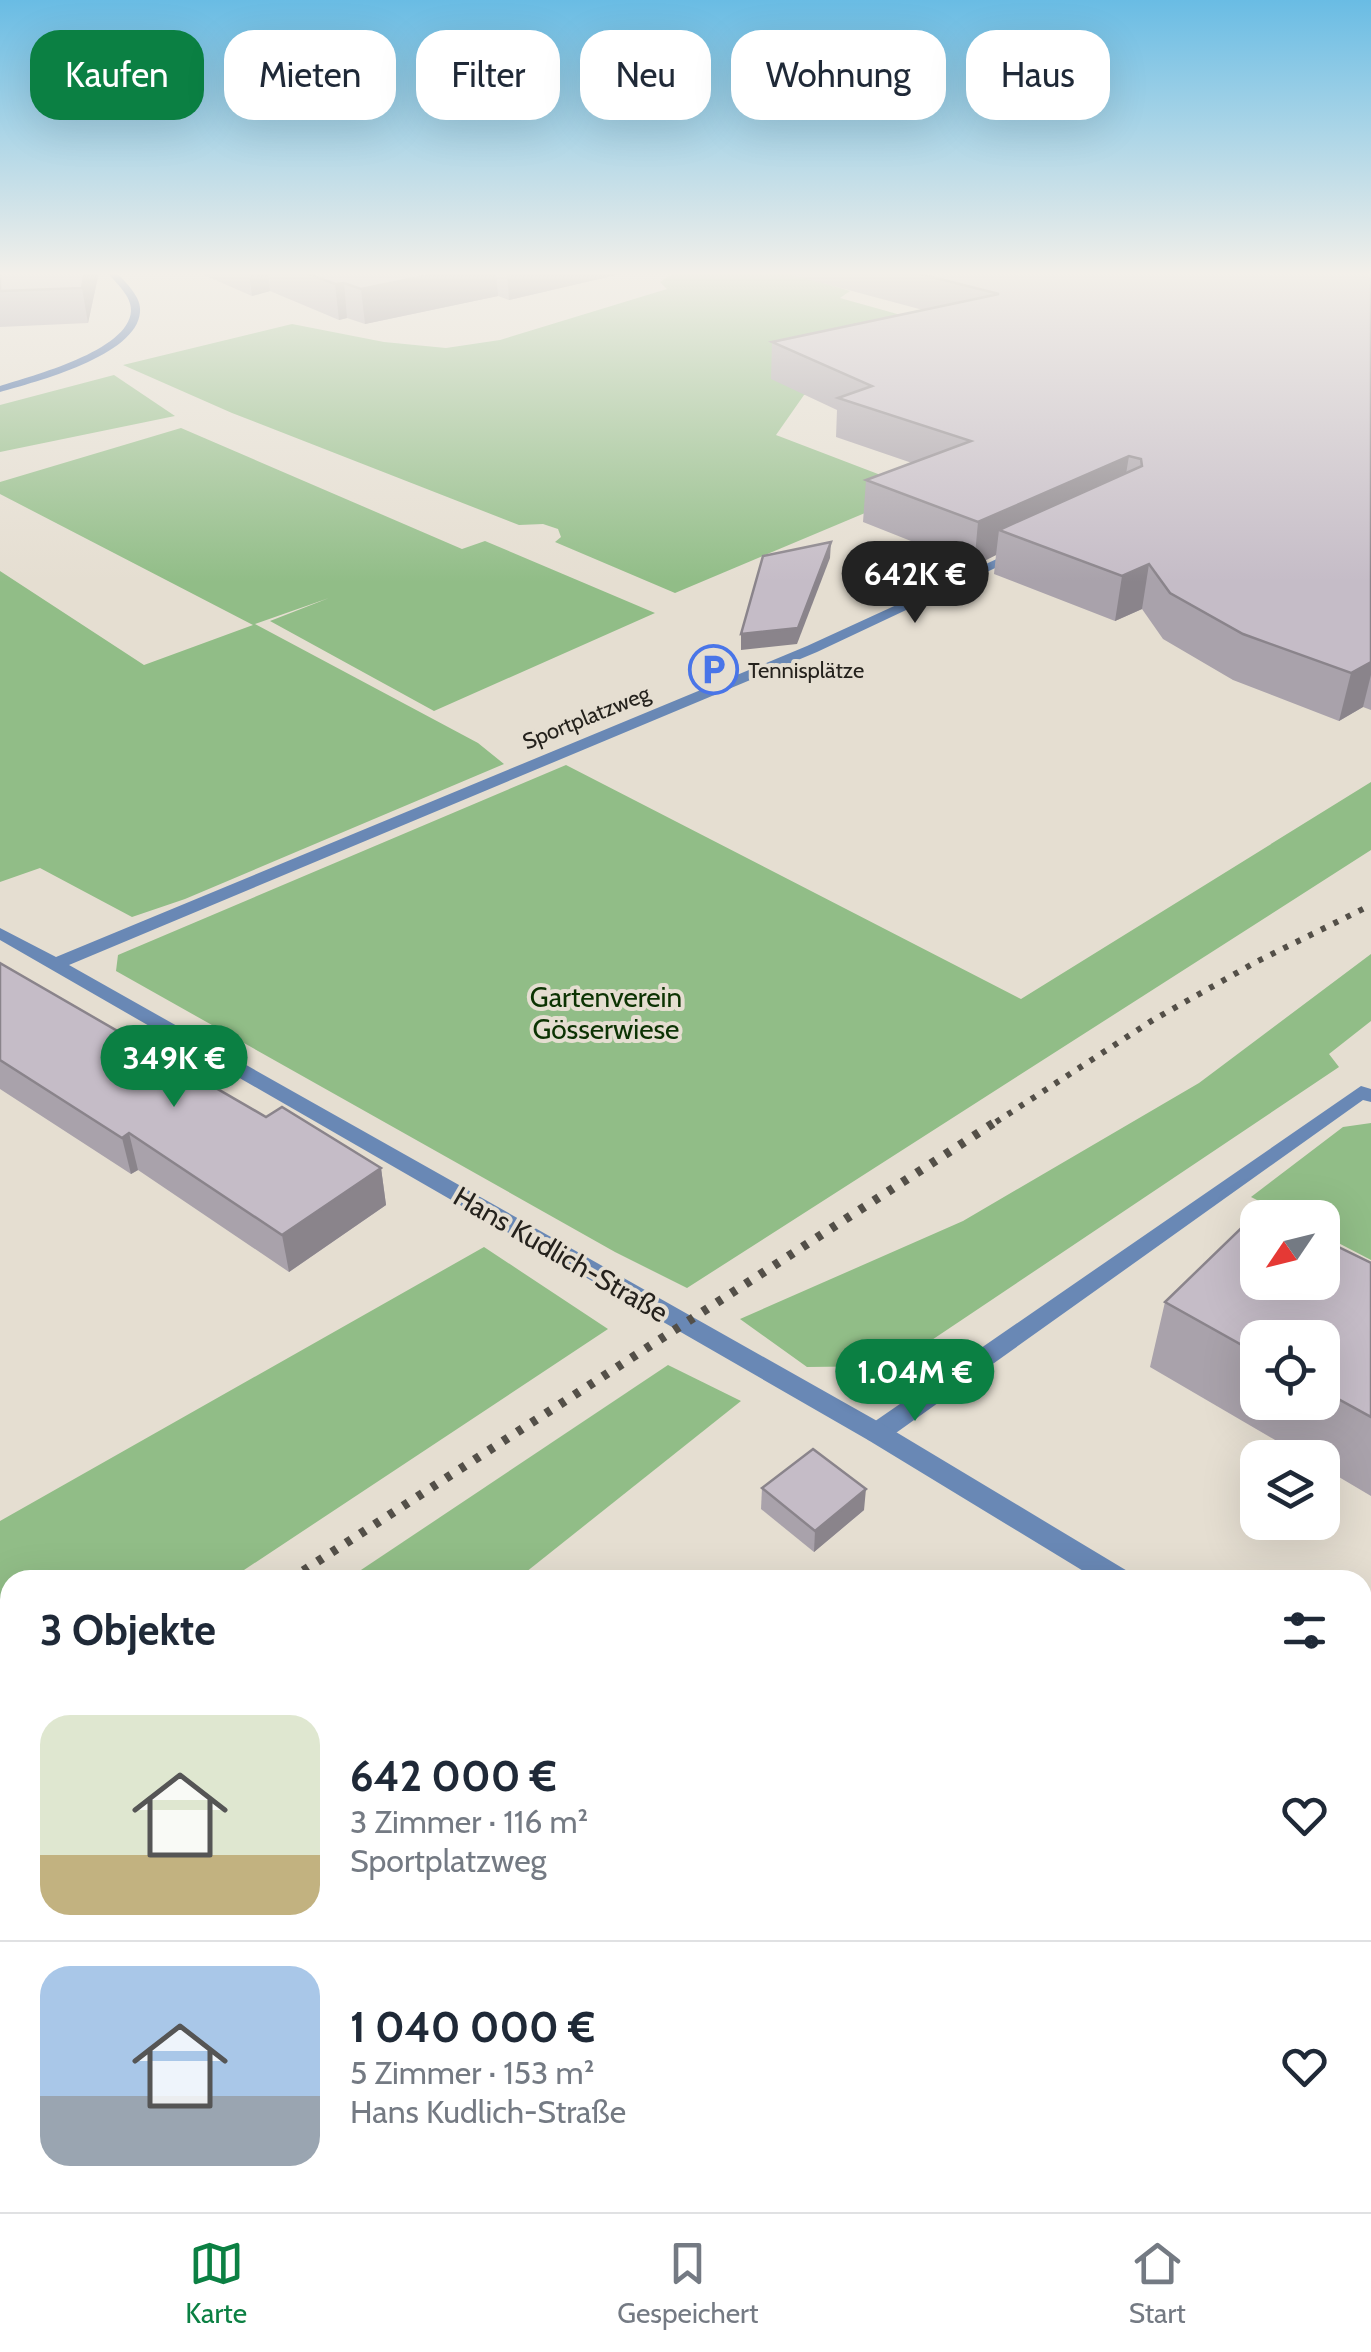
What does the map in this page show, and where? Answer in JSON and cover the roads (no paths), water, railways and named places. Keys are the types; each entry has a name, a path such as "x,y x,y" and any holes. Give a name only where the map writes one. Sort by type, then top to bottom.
{"main road":[{"path":"0,389 40,375"}],"street":[{"name":"Sportplatzweg","path":"58,963 812,650 1040,544"},
{"name":"Hans Kudlich-Straße","path":"0,932 877,1432 1104,1570"},
{"path":"877,1432 1361,1092 1371,1096"}],"railway":[{"path":"996,1122 1153,1020 1256,962 1371,905"},
{"path":"304,1570 1000,1119"}],"place":[{"name":"Tennisplätze","path":"713,670"}],"park label":[{"name":"Gartenverein Gösserwiese","path":"606,1013"}]}
